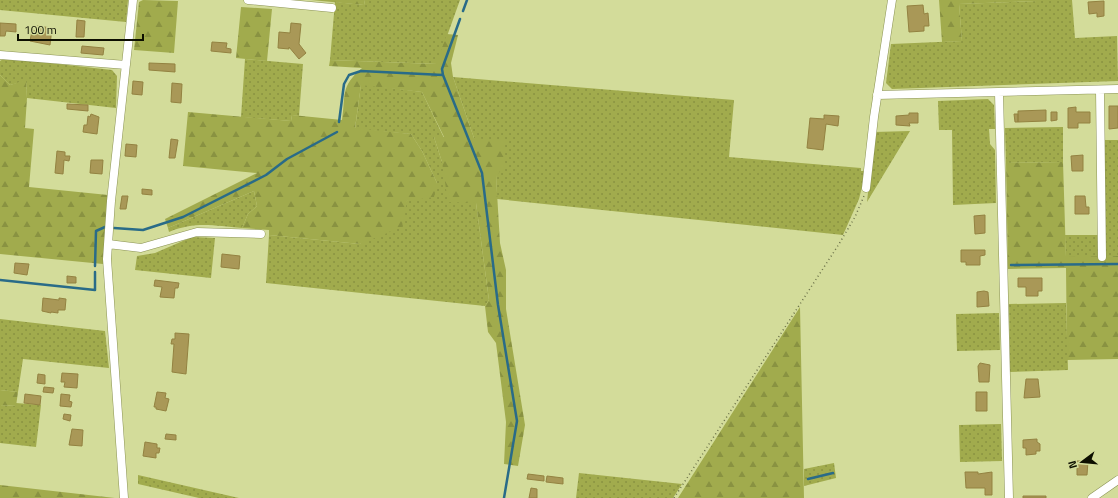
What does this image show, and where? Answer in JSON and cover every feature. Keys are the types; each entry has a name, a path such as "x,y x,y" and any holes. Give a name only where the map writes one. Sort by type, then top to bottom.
{"street":[{"path":"124,498 113,347 108,244 133,0"},
{"path":"248,0 332,8"},
{"path":"866,188 877,95 892,0"},
{"path":"0,55 126,65"},
{"path":"877,95 1118,89"},
{"path":"1100,90 1102,257"},
{"path":"999,93 1009,498"},
{"path":"108,244 141,248 197,232 261,234"},
{"path":"1092,498 1118,480"}],"path":[{"path":"674,498 839,244 855,217 866,188"}],"green space":[{"path":"0,0 128,0 126,22 0,10"},
{"path":"143,0 178,1 174,53 134,50 139,2"},
{"path":"311,0 365,0 364,5"},
{"path":"365,0 460,0 437,64 330,60 335,2 364,5"},
{"path":"939,0 1037,1 959,4 962,41 942,42"},
{"path":"1037,0 1072,0 1075,38 1117,36 1118,81 892,89 886,83 891,44 962,41 959,4"},
{"path":"241,7 272,9 267,61 236,58"},
{"path":"447,34 458,35 451,63 453,77 474,138 504,141 504,167 496,176 500,243 506,270 506,309 525,425 518,466 504,464 506,422 496,343 488,332 485,306 489,300 476,203 448,202 442,162 434,137 444,137 422,92 361,85 355,128 411,134 422,151 437,183 434,197 407,201 402,227 360,244 269,235 269,230 242,228 248,214 257,206 254,191 168,228 165,219 257,173 183,166 188,112 291,121 292,115 342,120 345,91 350,80 362,68 329,66 330,60 436,64"},
{"path":"5,58 112,70 117,76 116,108 27,98 26,81 10,85 0,75 0,61"},
{"path":"245,59 303,64 299,116 292,115 291,121 241,117"},
{"path":"0,75 10,85 26,80 27,98 25,128 34,129 29,187 108,195 103,264 0,254"},
{"path":"453,77 734,100 729,157 861,168 861,171 866,171 859,199 843,235 497,199 496,175 474,138"},
{"path":"361,84 422,92 444,138 434,137 442,162 476,203 489,300 485,306 266,283 269,235 360,244 407,201 437,183 422,151 411,134 355,129"},
{"path":"988,99 994,105 995,129 989,129 990,144 995,150 996,203 953,205 952,130 939,130 938,101"},
{"path":"1063,127 1063,162 1006,163 1005,128"},
{"path":"910,131 867,202 874,132"},
{"path":"1104,140 1118,140 1118,256 1106,257"},
{"path":"1063,162 1066,257 1118,256 1118,359 1067,360 1066,268 1008,269 1006,163"},
{"path":"254,191 257,206 248,214 242,228 197,225 188,226 169,232 168,228"},
{"path":"1065,235 1098,235 1098,257 1066,257"},
{"path":"192,237 215,238 211,278 135,270 137,256 155,253"},
{"path":"1066,303 1068,370 1010,372 1009,304"},
{"path":"800,307 804,498 678,498"},
{"path":"999,313 1000,350 957,351 956,314"},
{"path":"0,319 105,331 109,368 23,359 18,392 0,390"},
{"path":"0,390 18,392 16,406 0,405"},
{"path":"16,403 41,405 36,447 0,443 0,405 15,406"},
{"path":"1001,424 1002,461 960,462 959,425"},
{"path":"834,463 836,478 804,486 804,469"},
{"path":"579,473 682,484 673,498 576,498"},
{"path":"138,475 239,498 199,498 138,484"},
{"path":"0,485 115,498 0,498"}],"building":[{"path":"1104,1 1104,16 1097,17 1097,13 1089,14 1088,2"},
{"path":"923,5 924,14 928,13 929,26 924,26 924,31 909,32 907,6"},
{"path":"77,20 85,21 84,37 76,37"},
{"path":"0,23 16,24 16,32 6,31 5,36 0,36"},
{"path":"291,23 301,24 299,44 306,53 299,59 289,47 289,49 278,48 279,32 290,33"},
{"path":"37,26 52,28 50,45 30,41 32,30 37,31"},
{"path":"212,42 227,43 226,48 231,49 231,53 211,51"},
{"path":"82,46 104,48 103,55 81,53"},
{"path":"149,63 175,64 175,72 149,70"},
{"path":"133,81 143,82 142,95 132,94"},
{"path":"172,83 182,84 181,103 171,102"},
{"path":"67,104 88,105 88,111 67,109"},
{"path":"1109,106 1118,106 1118,128 1109,129"},
{"path":"1076,107 1076,112 1090,112 1090,123 1078,123 1078,128 1068,128 1068,108"},
{"path":"1046,110 1046,121 1018,122 1018,111"},
{"path":"1051,112 1057,112 1057,120 1051,121"},
{"path":"909,113 918,113 918,123 909,123 910,126 896,125 896,116 909,115"},
{"path":"91,114 99,117 97,134 83,132 84,125 87,125 88,116 90,117"},
{"path":"1014,114 1018,114 1018,122 1015,122"},
{"path":"824,115 839,116 838,126 826,124 823,150 807,148 810,118 824,119"},
{"path":"171,139 178,140 175,158 169,158"},
{"path":"126,144 137,145 136,157 125,156"},
{"path":"57,151 65,152 65,156 70,156 69,161 64,160 63,174 55,173"},
{"path":"1083,155 1083,171 1072,171 1071,156"},
{"path":"91,160 103,160 102,174 90,173"},
{"path":"142,189 152,190 152,195 142,194"},
{"path":"122,196 128,196 126,209 120,209"},
{"path":"1075,196 1085,196 1086,207 1089,207 1089,214 1075,214"},
{"path":"985,215 985,233 975,234 974,216"},
{"path":"961,250 985,250 985,255 980,256 980,265 966,265 966,262 961,262"},
{"path":"222,254 240,256 239,269 221,267"},
{"path":"15,263 29,264 27,275 14,273"},
{"path":"67,276 76,277 76,283 67,283"},
{"path":"1018,278 1042,278 1042,291 1038,291 1038,296 1026,296 1026,287 1018,287"},
{"path":"155,280 179,283 178,288 175,288 174,298 160,297 162,287 154,286"},
{"path":"977,292 988,292 989,306 977,307"},
{"path":"43,298 59,300 59,298 66,299 65,310 58,310 58,313 42,311"},
{"path":"175,333 189,334 186,374 172,372 174,344 171,344 172,339 175,339"},
{"path":"980,363 990,365 989,382 979,382 978,366"},
{"path":"62,373 78,374 77,388 64,387 65,382 61,382"},
{"path":"38,374 45,375 45,384 37,383"},
{"path":"1026,379 1038,379 1040,397 1024,398"},
{"path":"44,387 54,388 53,393 43,392"},
{"path":"157,392 166,393 165,398 169,399 166,411 156,409 156,407 154,407"},
{"path":"976,392 987,392 987,411 976,411"},
{"path":"25,394 41,396 40,405 24,403"},
{"path":"61,394 70,395 69,401 72,402 71,407 60,406"},
{"path":"64,414 71,415 70,421 63,419"},
{"path":"72,429 83,430 82,446 69,445"},
{"path":"166,434 176,435 176,440 165,439"},
{"path":"1037,439 1037,442 1040,444 1040,451 1036,451 1036,454 1026,455 1026,448 1023,448 1023,440"},
{"path":"145,442 157,444 157,448 160,448 159,453 156,453 156,458 143,456"},
{"path":"1077,461 1088,461 1087,475 1077,475"},
{"path":"965,472 978,472 978,474 992,472 992,495 985,495 985,488 966,488"},
{"path":"528,474 544,476 544,481 527,479"},
{"path":"547,476 563,478 563,484 546,482"},
{"path":"531,488 537,489 537,498 529,498"},
{"path":"1023,496 1046,496 1046,498 1023,498"}],"waterway":[{"path":"463,11 467,0"},
{"path":"443,75 442,69 460,19"},
{"path":"339,122 344,84 349,75 361,71 443,75 482,173 498,305 517,421 504,498"},
{"path":"114,228 143,230 183,217 266,175 287,159 337,132"},
{"path":"95,266 96,231 105,227"},
{"path":"1011,265 1118,264"},
{"path":"0,280 95,290 95,272"},
{"path":"808,479 833,473"}]}
